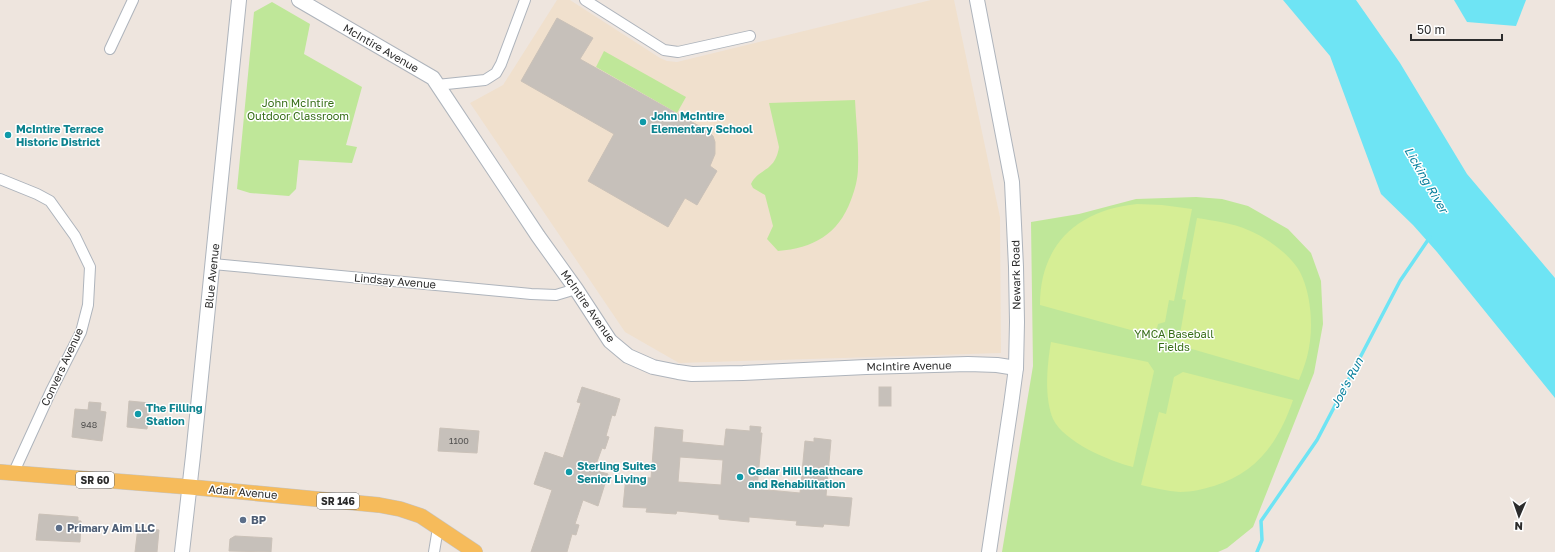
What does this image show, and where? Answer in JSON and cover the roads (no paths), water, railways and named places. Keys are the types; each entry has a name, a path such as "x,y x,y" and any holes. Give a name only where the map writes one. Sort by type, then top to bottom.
{"main road":[{"name":"Adair Avenue","path":"7,473 190,487 379,504 421,516 475,552"}],"street":[{"path":"110,49 133,0"},
{"name":"Blue Avenue","path":"182,552 240,0"},
{"name":"McIntire Avenue","path":"299,0 433,78 610,341 628,356 653,366 678,372 743,374 866,367 968,364 997,365 1016,368"},
{"path":"437,85 485,80 496,74 526,0"},
{"path":"585,0 664,50 678,52 750,36"},
{"name":"Newark Road","path":"977,0 1012,182 1016,267 1016,368 1012,405 989,552"},
{"name":"Convers Avenue","path":"0,179 37,194 50,202 75,236 90,267 88,305 81,332 7,473"},
{"name":"Lindsay Avenue","path":"213,264 531,294 556,295 576,289"},
{"path":"434,552 438,528"}],"water":[{"name":"Licking River","path":"1283,0 1356,0 1400,63 1467,174 1555,278 1555,398 1437,252 1413,225 1381,194 1330,56"},
{"path":"1454,0 1526,0 1516,26 1467,22"}],"waterway":[{"name":"Joe's Run","path":"1257,552 1262,540 1261,521 1317,440 1400,281 1430,237"}],"place":[{"name":"John McIntire Elementary School","path":"643,122"},
{"name":"McIntire Terrace Historic District","path":"8,135"},
{"name":"The Filling Station","path":"138,414"},
{"name":"Sterling Suites Senior Living","path":"569,472"},
{"name":"Cedar Hill Healthcare and Rehabilitation","path":"740,477"},
{"name":"BP","path":"243,520"},
{"name":"Primary Aim LLC","path":"59,528"}],"park label":[{"name":"John McIntire Outdoor Classroom","path":"298,109"},
{"name":"YMCA Baseball Fields","path":"1174,340"}]}
